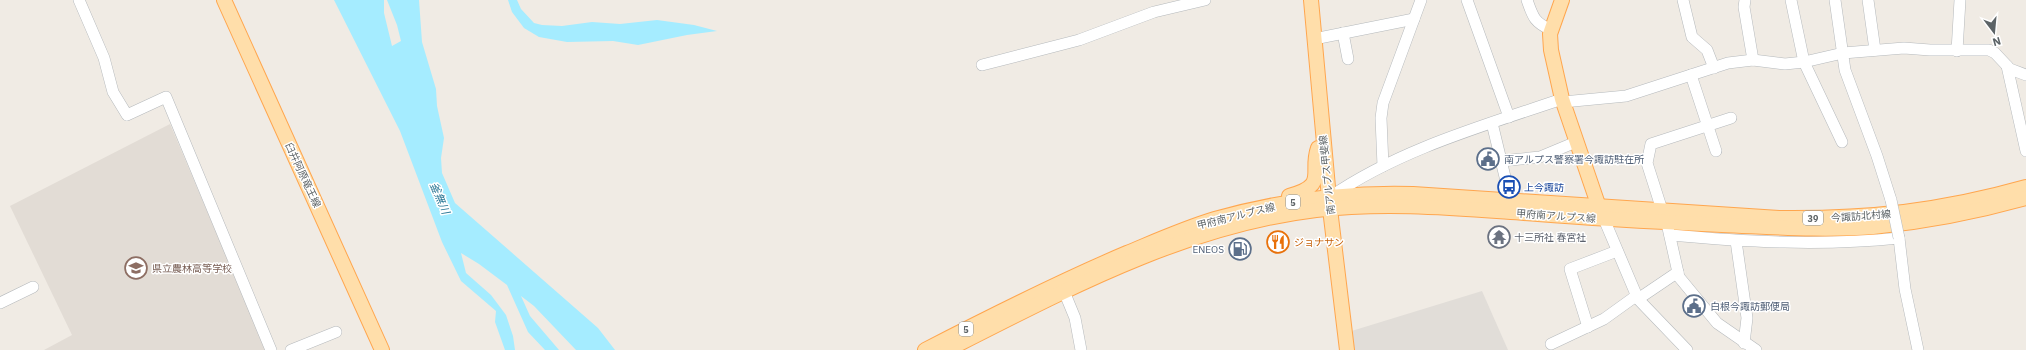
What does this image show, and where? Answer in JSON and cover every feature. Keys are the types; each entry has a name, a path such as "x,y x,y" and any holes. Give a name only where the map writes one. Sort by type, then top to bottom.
{"main road":[{"name":"臼井阿原竜王線","path":"224,0 382,350"},
{"name":"南アルプス甲斐線","path":"1311,0 1323,135 1347,350"},
{"name":"甲府南アルプス線","path":"925,350 1010,313 1161,238 1226,217 1306,200 1330,203 1601,213 1563,100 1551,50 1551,30 1562,0"},
{"path":"1226,217 1252,205 1302,192 1308,189 1316,174 1316,152 1323,135"},
{"name":"今諏訪北村線","path":"1666,222 1868,216 1913,212 1953,205 2026,187"},
{"name":"今諏訪北村線","path":"1601,213 1666,222 1789,228 1870,227 1956,215 2026,198"},
{"name":"甲府南アルプス線","path":"1062,287 1183,241 1266,218 1330,203"},
{"name":"甲府南アルプス線","path":"947,350 1010,313"}],"street":[{"path":"79,0 104,58 113,92 127,116 166,97 271,350"},
{"path":"982,65 1079,40 1122,22 1154,12 1205,0"},
{"path":"1383,166 1381,118 1383,103 1421,0"},
{"path":"1467,0 1509,117"},
{"path":"1527,0 1534,19 1539,24 1551,30"},
{"path":"1683,0 1692,37 1707,50 1714,68"},
{"path":"1745,0 1744,7 1753,60"},
{"path":"1791,0 1804,62 1842,142"},
{"path":"1835,0 1845,70 1877,156 1891,200 1899,238 1905,289 1918,350"},
{"path":"1868,0 1875,50"},
{"path":"1957,51 1960,0"},
{"path":"1314,39 1414,19"},
{"path":"1343,33 1348,59"},
{"path":"1330,203 1350,183 1383,166 1419,149 1509,117 1563,100 1626,96 1728,63 1753,60 1785,64 1804,62 1843,53 1904,48 1957,51 1989,50 2010,69 2026,75"},
{"path":"2007,66 2026,151"},
{"path":"1691,75 1716,151"},
{"path":"1731,118 1651,144 1648,162 1666,222 1679,277 1717,322 1744,343 1756,350"},
{"path":"1492,123 1506,181"},
{"path":"1501,161 1540,157 1576,142"},
{"path":"1601,213 1637,297 1687,350"},
{"path":"1666,222 1736,241 1824,244 1899,238"},
{"path":"1736,241 1747,318 1744,343"},
{"path":"1588,327 1570,269 1617,251"},
{"path":"1551,344 1604,319 1678,272"},
{"path":"0,303 33,287"},
{"path":"1062,287 1075,318 1081,350"},
{"path":"291,350 336,332"}],"shaded area":[{"name":"県立農林高等学校","path":"170,124 266,350 44,350 72,335 10,206"},
{"path":"1482,291 1508,350 1347,350 1345,333"}],"water":[{"name":"釜無川","path":"334,0 384,0 384,13 392,46 401,41 397,25 387,0 419,0 422,42 436,89 437,106 444,138 441,158 442,173 455,203 598,328 615,350 576,350 534,306 521,296 530,316 559,350 545,350 528,332 507,285 479,264 461,253 466,273 491,295 506,315 513,336 515,350 505,350 495,322 496,311 461,281 442,242 400,131"},
{"path":"508,0 517,0 521,9 534,23 542,25 562,26 592,22 620,24 657,20 694,25 717,31 687,35 638,45 613,41 567,42 539,37 524,28 512,12"}],"place":[{"name":"南アルプス警察署今諏訪駐在所","path":"1488,159"},
{"name":"上今諏訪","path":"1509,187"},
{"name":"十三所社 春宮社","path":"1499,237"},
{"name":"ジョナサン","path":"1278,242"},
{"name":"ENEOS","path":"1240,249"},
{"name":"県立農林高等学校","path":"136,268"},
{"name":"白根今諏訪郵便局","path":"1694,306"}]}
